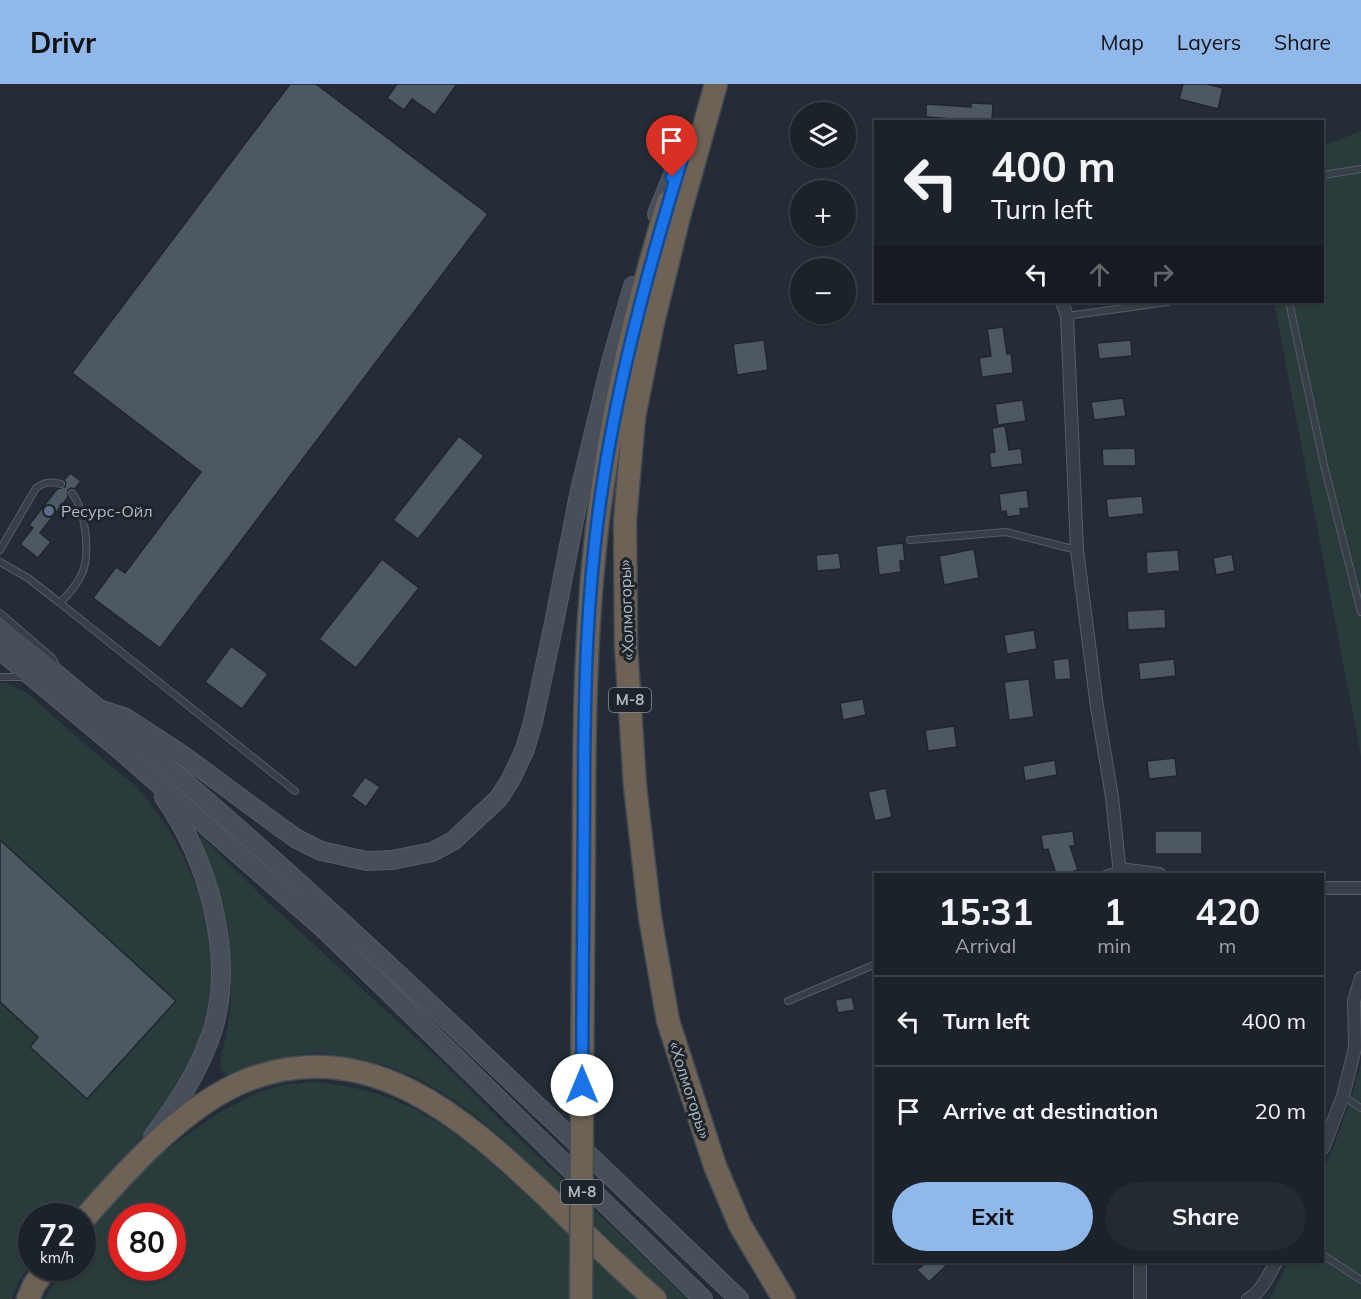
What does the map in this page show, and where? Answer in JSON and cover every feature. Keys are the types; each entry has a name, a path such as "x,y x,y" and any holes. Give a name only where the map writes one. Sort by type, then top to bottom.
{"highway":[{"name":"«Холмогоры»","path":"581,1299 584,704 595,546 603,482 632,342 657,239 689,135 708,84"},
{"name":"«Холмогоры»","path":"716,84 660,293 634,417 625,520 626,646 635,786 650,917 668,1021 715,1166 740,1225 783,1299"},
{"name":"М-8","path":"96,1205 159,1138 205,1104 246,1080 278,1071 310,1068 339,1069 371,1074 433,1101 458,1118 500,1152 655,1299"},
{"path":"28,1299 37,1281"}],"main road":[{"name":"М-8","path":"99,709 126,718 181,754 297,839 321,851 367,861 412,857 432,852 453,841 469,828 499,798 525,749 533,722 580,490 611,362 647,239 689,135"},
{"name":"М-8","path":"0,629 99,709 361,939 739,1299"},
{"name":"М-8","path":"0,650 147,774 325,930 703,1299"},
{"name":"М-8","path":"117,1182 182,1098 196,1072 213,1027 220,983 218,941 204,879 176,815 147,774"}],"street":[{"path":"1062,303 1066,316 1077,550 1097,707 1112,797 1120,872 1140,873"},
{"path":"1324,888 1361,888"},
{"path":"1324,1145 1343,1096 1355,1048 1354,1001 1361,978"},
{"path":"1140,1263 1140,1299"},
{"path":"1248,1299 1253,1297 1266,1281 1275,1263"}],"lane":[{"path":"1324,175 1361,169"},
{"path":"1066,316 1161,303"},
{"path":"1289,303 1324,465 1361,612"},
{"path":"0,550 36,488 44,483 61,484"},
{"path":"60,603 82,574 86,555 85,525 77,500 72,493"},
{"path":"910,540 1006,532 1077,550"},
{"path":"0,562 28,578 296,791"},
{"path":"0,613 52,658 66,683"},
{"path":"0,676 33,677"},
{"path":"788,1001 874,965"},
{"path":"1343,1096 1361,1107"},
{"path":"1324,1255 1361,1280"}],"shaded area":[{"path":"1361,131 1361,756 1274,303 1324,303 1324,146"},
{"path":"0,683 7,683 27,693 135,785 168,829 187,865 201,903 209,941 211,980 205,1019 192,1057 172,1096 136,1143 81,1203 18,1203 19,1281 12,1299 0,1299"},
{"path":"198,833 271,905 443,1063 688,1299 669,1299 618,1255 493,1130 460,1105 425,1083 388,1066 320,1053 283,1058 228,1075 223,1073 220,1061 231,1000 228,928 212,869"},
{"path":"1361,1063 1361,1299 1270,1299 1288,1263 1324,1263 1324,1171 1351,1100"},
{"path":"315,1082 368,1091 418,1111 454,1134 488,1160 640,1299 45,1299 55,1281 96,1281 96,1223 108,1208 108,1281 186,1281 186,1203 112,1203 165,1151 218,1113 259,1092 286,1084"}],"building":[{"path":"290,84 316,84 488,214 160,648 93,598 116,567 125,573 201,472 72,373"},
{"path":"397,84 457,84 435,115 412,99 404,110 387,98"},
{"path":"1183,84 1206,84 1223,88 1218,109 1179,99"},
{"path":"971,103 993,104 992,120 926,117 926,104 971,107"},
{"path":"1003,327 1007,354 1011,353 1013,373 982,377 979,358 991,356 987,329"},
{"path":"764,340 768,370 737,375 733,344"},
{"path":"1131,340 1132,356 1099,359 1097,343"},
{"path":"1123,398 1126,416 1094,420 1091,402"},
{"path":"1023,400 1026,421 998,425 995,404"},
{"path":"1005,426 1009,450 1021,448 1023,464 991,468 989,453 995,452 992,428"},
{"path":"459,436 484,456 418,539 393,520"},
{"path":"1135,448 1136,466 1103,466 1102,449"},
{"path":"70,473 81,481 75,489 68,490 68,497 40,533 51,542 38,558 20,544 33,528 29,525 57,489 65,487 64,480"},
{"path":"1027,490 1029,508 1020,509 1021,515 1007,517 1006,511 1001,512 999,494"},
{"path":"1142,496 1144,514 1108,518 1106,499"},
{"path":"903,543 905,561 900,561 901,572 879,575 876,546"},
{"path":"974,549 979,578 944,585 939,556"},
{"path":"1178,550 1180,571 1147,574 1146,552"},
{"path":"839,553 841,569 817,571 816,555"},
{"path":"1232,554 1235,571 1216,575 1213,558"},
{"path":"382,559 419,588 356,668 319,639"},
{"path":"1165,609 1166,628 1128,630 1127,611"},
{"path":"1034,630 1037,649 1007,654 1004,635"},
{"path":"231,646 268,674 242,709 205,682"},
{"path":"1069,658 1071,679 1055,680 1053,660"},
{"path":"1174,659 1176,676 1140,680 1138,663"},
{"path":"1029,679 1034,717 1009,720 1004,682"},
{"path":"863,699 866,715 843,720 840,703"},
{"path":"954,726 957,747 928,751 925,730"},
{"path":"1175,758 1177,776 1149,779 1147,761"},
{"path":"1055,760 1057,775 1025,781 1023,766"},
{"path":"365,777 380,787 366,807 351,796"},
{"path":"886,788 892,817 875,821 868,792"},
{"path":"1073,831 1075,846 1070,846 1078,870 1056,873 1048,849 1043,850 1041,835"},
{"path":"1155,831 1202,831 1202,854 1155,854"},
{"path":"0,840 176,1001 87,1099 30,1047 38,1037 0,1002"},
{"path":"852,997 855,1010 838,1013 835,1000"},
{"path":"925,1263 949,1263 929,1282 917,1270"}],"place":[{"name":"Ресурс-Ойл","path":"49,511"}],"route":[{"path":"582,1085 584,704 595,546 603,482 616,411 657,239 689,135 672,177"}]}
